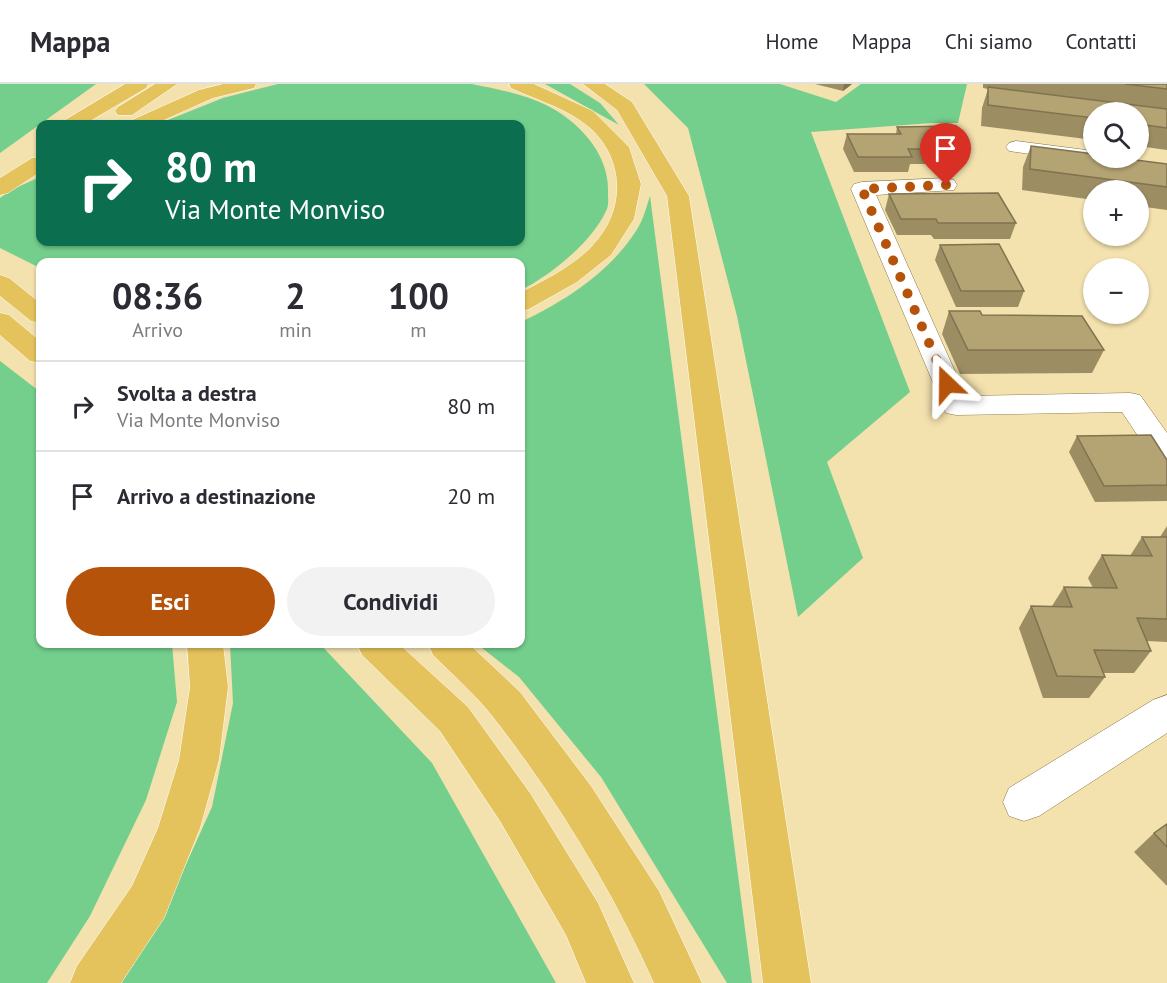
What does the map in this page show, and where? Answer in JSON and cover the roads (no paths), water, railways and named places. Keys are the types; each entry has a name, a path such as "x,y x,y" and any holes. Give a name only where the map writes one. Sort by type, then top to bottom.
{"highway":[{"path":"70,120 85,105 116,84"},
{"path":"79,120 139,84"},
{"path":"110,120 168,84"},
{"path":"149,120 206,94 247,84"},
{"path":"518,84 586,115 619,147 630,184 622,219 602,250 568,277 525,301"},
{"path":"592,84 625,106 678,196 787,983"},
{"path":"0,168 36,146"},
{"path":"0,188 35,168"},
{"path":"0,273 36,288"},
{"path":"0,283 36,312"},
{"path":"0,321 36,352"},
{"path":"94,983 148,902 178,828 199,760 209,687 205,648"},
{"path":"379,648 453,719 515,807 582,919 610,983"},
{"path":"450,648 506,704 576,800 643,907 678,983"}],"street":[{"path":"1016,147 1083,156"},
{"path":"946,185 862,189 956,406 1130,402 1167,456"},
{"path":"1024,802 1167,712"}]}
